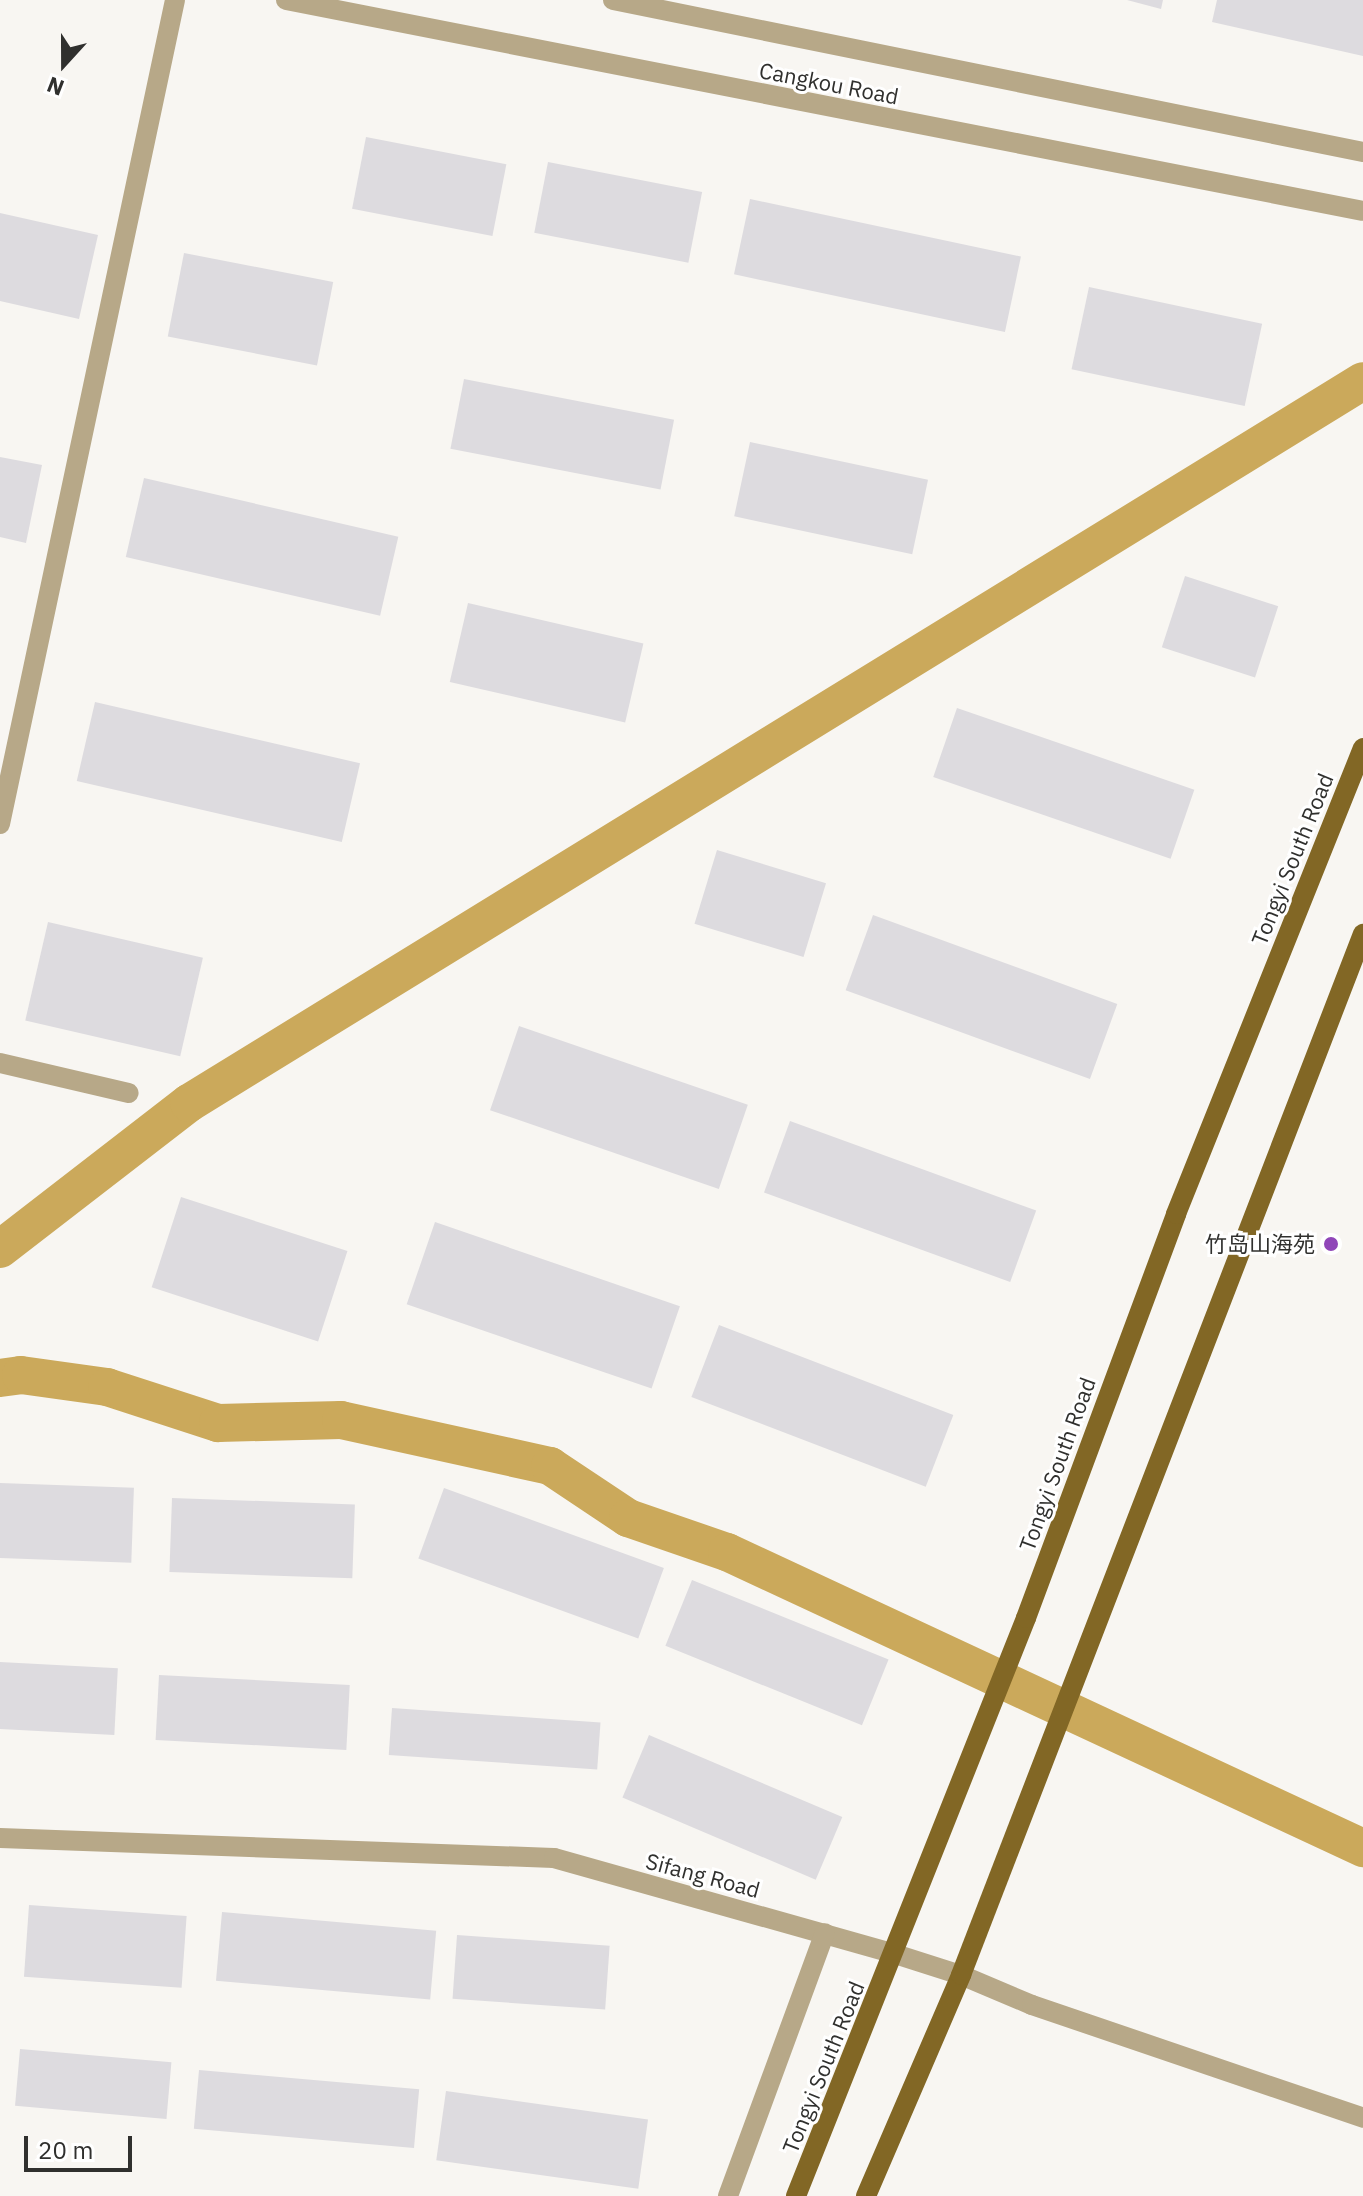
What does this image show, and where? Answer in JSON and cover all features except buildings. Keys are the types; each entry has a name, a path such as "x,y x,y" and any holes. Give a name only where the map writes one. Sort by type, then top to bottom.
{"main road":[{"name":"Tongyi South Road","path":"796,2196 895,1954 1026,1618 1176,1214 1363,748"},
{"path":"866,2196 961,1975 1363,934"}],"street":[{"path":"0,824 175,0"},
{"name":"Cangkou Road","path":"286,0 1363,211"},
{"name":"Cangkou Road","path":"613,0 1363,152"},
{"path":"0,1063 129,1093"},
{"name":"Sifang Road","path":"0,1838 554,1858 825,1933 961,1975 1032,2005 1363,2118"},
{"path":"728,2196 825,1933"}],"waterway":[{"path":"0,1249 189,1103 1363,381"},
{"path":"0,1378 21,1375 107,1387 218,1423 341,1420 550,1466 628,1518 727,1552 1363,1848"}],"place":[{"name":"竹岛山海苑","path":"1331,1244"}]}
